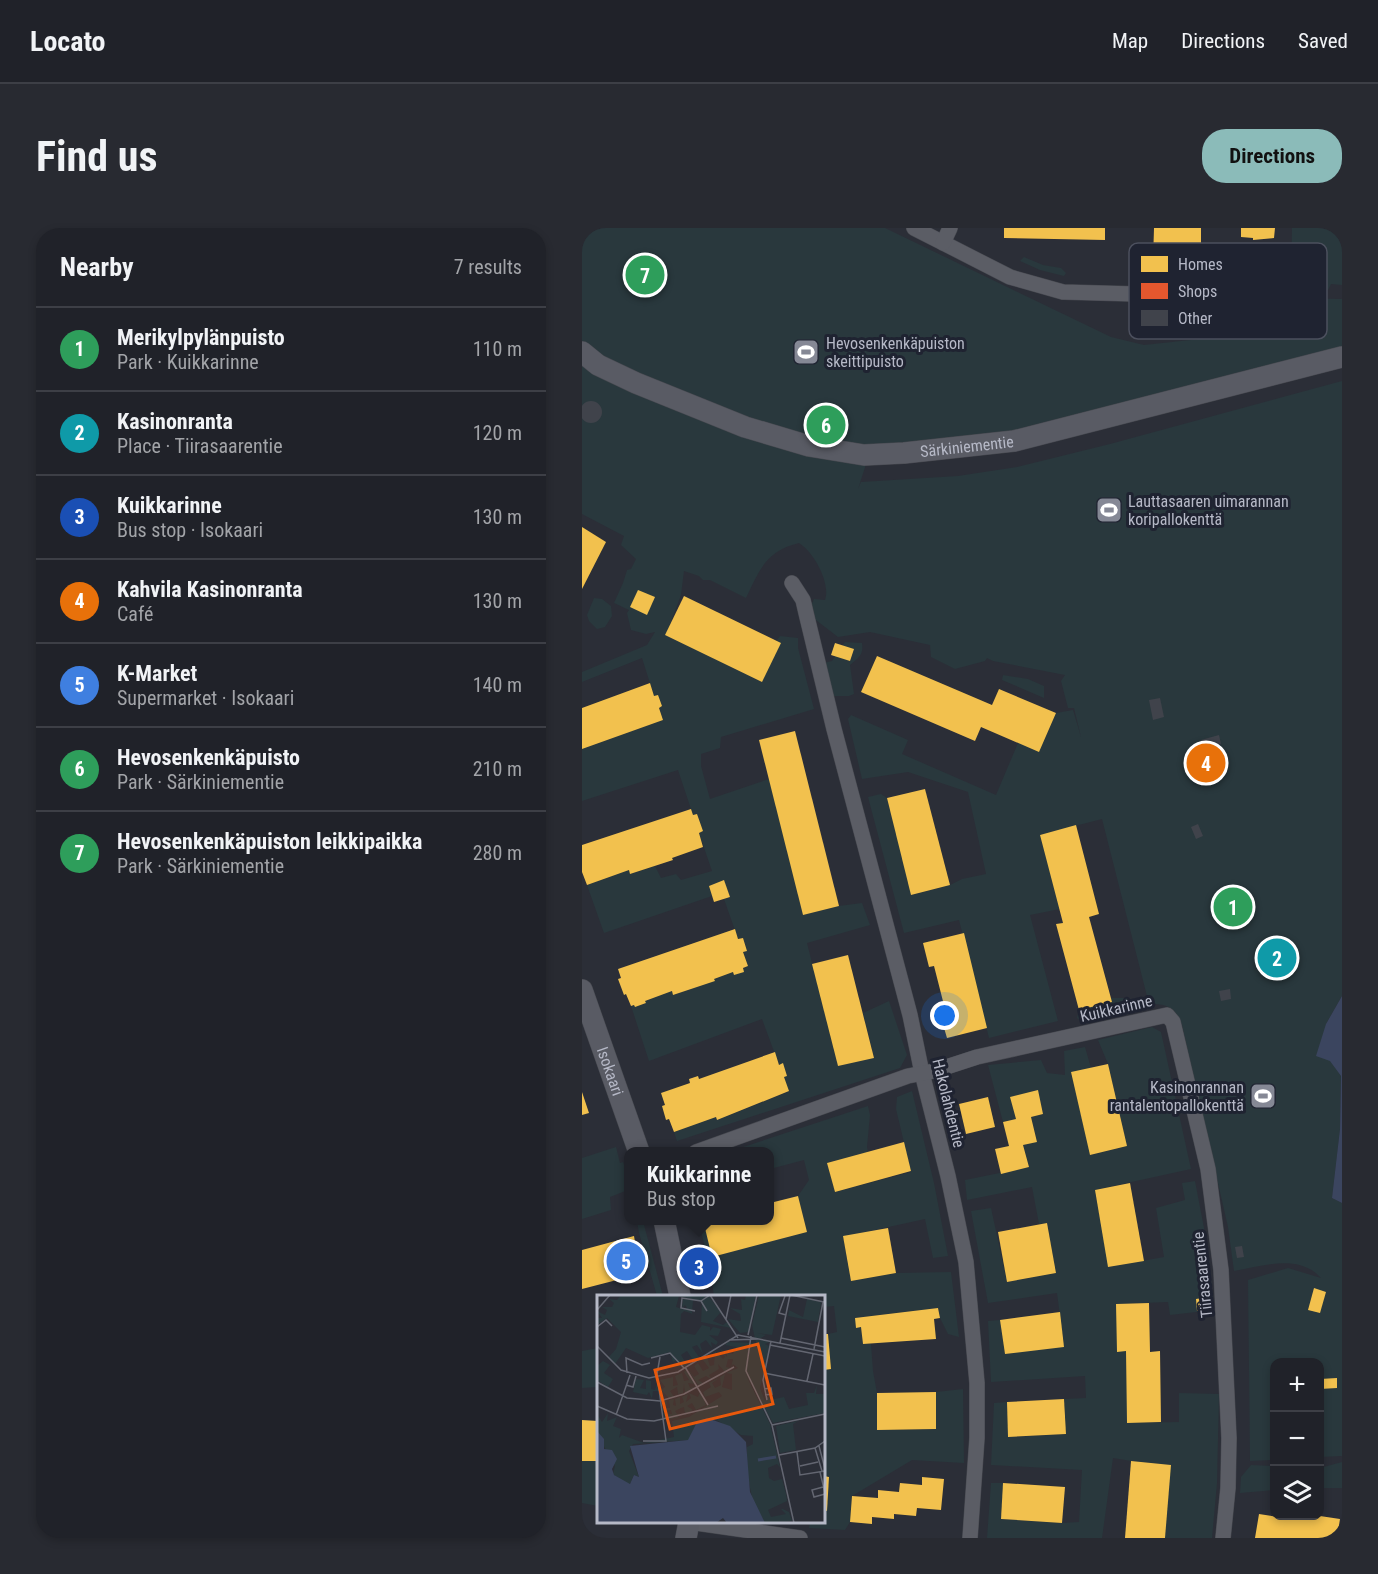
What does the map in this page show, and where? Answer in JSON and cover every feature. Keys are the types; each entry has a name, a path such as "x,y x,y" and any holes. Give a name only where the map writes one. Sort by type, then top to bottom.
{"street":[{"path":"914,228 1010,277 1063,292 1129,294"},
{"path":"943,243 950,228"},
{"name":"Särkiniementie","path":"587,360 665,396 746,427 809,446 864,455 1014,441 1342,357"},
{"name":"Hakolahdentie","path":"792,583 802,600 806,613 834,729 910,1015 966,1263 977,1383 977,1438 970,1538"},
{"name":"Isokaari","path":"582,990 637,1147"},
{"name":"Kuikkarinne","path":"710,1147 922,1073 977,1058 1167,1015"},
{"name":"Tiirasaarentie","path":"1167,1015 1173,1022 1208,1169 1221,1270 1229,1438 1228,1488 1223,1538"},
{"path":"665,1225 680,1295"},
{"path":"688,1527 800,1538"}],"shaded area":[{"path":"582,228 885,228 1111,337 1144,345 1200,339 1327,339 1327,299 1342,299 1342,355 1014,440 869,455 858,489 861,482 958,476 1017,467 1342,381 1342,996 1326,1024 1330,1060 1341,1076 1340,1129 1332,1198 1342,1203 1342,1456 1324,1457 1324,1358 1270,1358 1270,1460 1250,1461 1248,1280 1288,1268 1321,1278 1312,1270 1291,1263 1268,1264 1234,1271 1228,1227 1182,1025 1177,1014 1170,1008 1161,1004 1149,1004 1102,819 1040,835 1060,909 1030,915 1058,1021 989,1038 959,920 904,933 868,797 881,794 887,798 912,895 986,874 968,792 908,772 862,779 848,719 851,715 908,740 902,754 996,795 1018,743 1044,741 1056,713 1073,710 1081,737 1074,708 1068,708 1061,681 1065,675 987,658 985,661 955,669 931,657 930,645 870,632 838,637 812,617 810,608 814,599 825,600 826,586 820,569 810,553 799,543 788,546 771,556 760,570 746,598 710,580 703,580 699,576 684,571 681,595 666,635 762,682 774,644 780,636 798,638 798,648 814,709 721,737 720,748 701,754 701,766 710,799 769,779 803,915 862,903 870,925 807,943 838,1066 874,1057 863,1013 889,1001 907,1055 900,1068 677,1141 674,1132 716,1117 717,1120 788,1092 784,1077 787,1076 783,1064 779,1065 762,1019 649,1061 631,1006 645,1004 645,1001 672,991 674,995 733,972 734,975 748,966 743,952 747,950 743,938 738,939 724,899 730,897 724,881 709,886 712,896 604,933 587,885 629,870 631,874 655,866 661,878 676,874 681,880 712,871 699,833 703,831 697,814 693,815 678,770 582,801 582,749 663,720 659,708 662,706 654,696 642,658 582,682 582,672 647,645 655,632 646,634 631,630 627,613 629,610 614,603 627,570 631,569 636,559 621,545 624,536 582,514"},
{"path":"1292,228 1342,228 1342,285 1331,284 1327,290 1327,243 1292,243"},
{"path":"1024,257 1043,265 1061,268 1066,273 1064,276 1040,270 1020,261"},
{"path":"594,598 602,599 611,606 612,616 605,627 597,629 589,621 587,615"},
{"path":"845,642 862,643 861,653 850,665 854,694 834,696 824,663 832,661"},
{"path":"1003,675 1028,679 1044,686 1044,698 1002,680"},
{"path":"1111,998 1126,998 1132,1010 1080,1020 1077,1018 1079,1010 1111,1002"},
{"path":"1152,1027 1161,1032 1191,1169 1095,1190 1109,1267 1164,1257 1156,1208 1185,1200 1182,1183 1195,1181 1208,1249 1214,1310 1170,1315 1168,1302 1117,1304 1117,1351 1126,1351 1128,1423 1179,1422 1179,1393 1219,1394 1217,1483 1212,1538 1165,1538 1170,1465 1113,1458 1102,1538 987,1538 991,1483 1003,1483 1001,1519 1079,1522 1082,1470 991,1465 994,1403 1007,1402 1009,1437 1066,1434 1064,1399 1086,1398 1085,1376 991,1382 988,1321 1000,1320 1005,1354 1064,1346 1057,1293 988,1303 971,1211 991,1208 1007,1282 1056,1273 1047,1223 1039,1224 1032,1187 967,1200 965,1180 1029,1167 1023,1145 1037,1141 1031,1117 1043,1114 1038,1091 1011,1097 1016,1119 1003,1122 988,1065 1041,1060 1047,1073 1065,1075 1064,1051 1085,1047 1091,1068 1071,1073 1091,1155 1127,1146 1108,1064 1098,1040"},
{"path":"912,1091 934,1183 948,1256 933,1258 925,1219 843,1237 851,1281 896,1273 951,1272 959,1337 948,1334 938,1308 855,1318 856,1327 861,1327 863,1344 871,1344 877,1393 877,1430 936,1429 936,1392 963,1389 964,1463 912,1460 852,1496 850,1522 845,1530 809,1528 810,1523 825,1523 825,1510 827,1510 829,1477 825,1476 825,1370 831,1369 828,1334 837,1332 834,1306 825,1307 825,1295 714,1295 699,1225 704,1225 713,1256 807,1232 798,1196 809,1180 804,1160 774,1168 774,1147 743,1147 868,1106 870,1115 868,1152 827,1163 835,1192 911,1172 896,1109 897,1097"},
{"path":"616,1147 620,1163 623,1162 624,1165 624,1192 610,1197 611,1210 582,1219 582,1158"},
{"path":"638,1225 644,1225 663,1295 657,1295"},
{"path":"597,1348 597,1387 582,1388 582,1351"},
{"path":"582,1461 597,1461 597,1506 582,1503"},
{"path":"1342,1462 1342,1488 1324,1488 1324,1467"},
{"path":"1251,1465 1270,1466 1270,1490 1240,1493 1241,1477"}],"water":[{"path":"1342,996 1342,1203 1332,1198 1340,1129 1341,1076 1330,1061 1316,1056 1326,1024"}],"building: Homes":[{"path":"1004,228 1105,228 1105,240 1004,238"},
{"path":"1154,228 1201,228 1201,243 1154,243"},
{"path":"1241,228 1275,228 1274,238 1253,240 1253,238 1241,237"},
{"path":"582,527 606,542 582,589"},
{"path":"638,590 655,597 647,615 630,607"},
{"path":"684,596 781,643 762,682 665,635"},
{"path":"835,643 854,649 850,661 831,655"},
{"path":"877,656 992,705 999,689 1056,713 1039,752 981,727 975,741 861,692"},
{"path":"650,683 654,696 658,695 662,706 659,708 663,720 582,749 582,708"},
{"path":"795,731 839,906 803,915 759,740"},
{"path":"925,789 950,885 911,895 887,798"},
{"path":"691,809 693,815 697,814 703,831 699,833 703,847 672,858 673,860 630,874 629,870 587,885 582,872 582,845"},
{"path":"1076,825 1099,914 1089,917 1112,1002 1079,1010 1056,924 1063,923 1040,835"},
{"path":"724,880 730,897 714,902 709,886"},
{"path":"735,929 738,939 743,938 747,951 743,952 748,966 743,968 744,972 734,975 733,972 714,979 715,981 673,995 672,991 645,1001 646,1003 631,1006 618,979 621,978 618,969"},
{"path":"964,933 987,1028 947,1038 940,1014 946,1013 934,966 929,967 923,943"},
{"path":"848,955 874,1058 838,1066 812,964"},
{"path":"775,1052 779,1065 783,1063 787,1076 784,1077 789,1091 717,1120 716,1117 674,1132 669,1119 666,1120 661,1093 690,1083 689,1079 698,1076 699,1079"},
{"path":"1108,1064 1127,1146 1090,1155 1071,1072"},
{"path":"1038,1090 1043,1114 1031,1117 1037,1142 1023,1145 1029,1167 1001,1174 995,1149 1009,1146 1003,1122 1016,1119 1010,1097"},
{"path":"582,1092 589,1113 582,1115"},
{"path":"988,1097 995,1127 966,1134 959,1104"},
{"path":"904,1142 911,1171 835,1192 827,1163"},
{"path":"1130,1183 1144,1261 1108,1267 1095,1190"},
{"path":"798,1196 807,1232 712,1257 704,1225 774,1225 774,1202"},
{"path":"1047,1223 1056,1273 1007,1282 998,1232"},
{"path":"888,1228 896,1273 851,1281 843,1236"},
{"path":"634,1236 644,1273 582,1289 582,1250"},
{"path":"1314,1288 1326,1292 1320,1313 1308,1310"},
{"path":"1208,1297 1209,1309 1197,1311 1196,1299"},
{"path":"1149,1303 1150,1352 1160,1351 1161,1422 1127,1423 1126,1351 1117,1352 1116,1304"},
{"path":"938,1308 940,1318 934,1319 936,1339 863,1344 861,1327 856,1328 855,1318"},
{"path":"1060,1312 1064,1347 1005,1354 1000,1320"},
{"path":"825,1334 828,1334 831,1369 825,1370"},
{"path":"1337,1378 1337,1388 1324,1389 1324,1379"},
{"path":"936,1392 936,1429 877,1430 877,1393"},
{"path":"1064,1399 1066,1434 1008,1437 1007,1402"},
{"path":"582,1420 597,1421 597,1461 582,1461"},
{"path":"1131,1461 1171,1465 1165,1538 1125,1538"},
{"path":"825,1476 829,1477 827,1511 825,1510"},
{"path":"922,1477 944,1479 941,1510 917,1508 916,1516 894,1514 894,1519 872,1517 872,1524 850,1522 852,1496 878,1498 878,1490 899,1492 900,1483 922,1485"},
{"path":"1003,1483 1065,1487 1062,1523 1001,1519"},
{"path":"1259,1514 1270,1516 1270,1520 1324,1520 1324,1517 1340,1519 1337,1538 1255,1538"}],"building: Shops":[{"path":"1222,751 1226,766 1188,774 1185,760"}],"building: Other":[{"path":"591,401 599,404 602,412 599,420 591,423 583,420 580,412 583,404"},
{"path":"1160,698 1164,717 1153,720 1149,700"},
{"path":"1219,735 1220,751 1208,754 1201,740"},
{"path":"1198,824 1203,836 1196,839 1191,827"},
{"path":"1230,989 1231,999 1221,1001 1219,991"},
{"path":"1242,1246 1244,1257 1237,1258 1235,1247"}],"place":[{"name":"Hevosenkenkäpuiston leikkipaikka","path":"645,275"},
{"name":"Hevosenkenkäpuiston skeittipuisto","path":"806,352"},
{"name":"Hevosenkenkäpuisto","path":"826,425"},
{"name":"Lauttasaaren uimarannan koripallokenttä","path":"1109,510"},
{"name":"Kahvila Kasinonranta","path":"1206,763"},
{"name":"Merikylpylänpuisto","path":"1233,907"},
{"name":"Kasinonranta","path":"1277,958"},
{"name":"Kasinonrannan rantalentopallokenttä","path":"1263,1096"},
{"name":"K-Market","path":"626,1261"},
{"name":"Kuikkarinne","path":"699,1267"}]}
